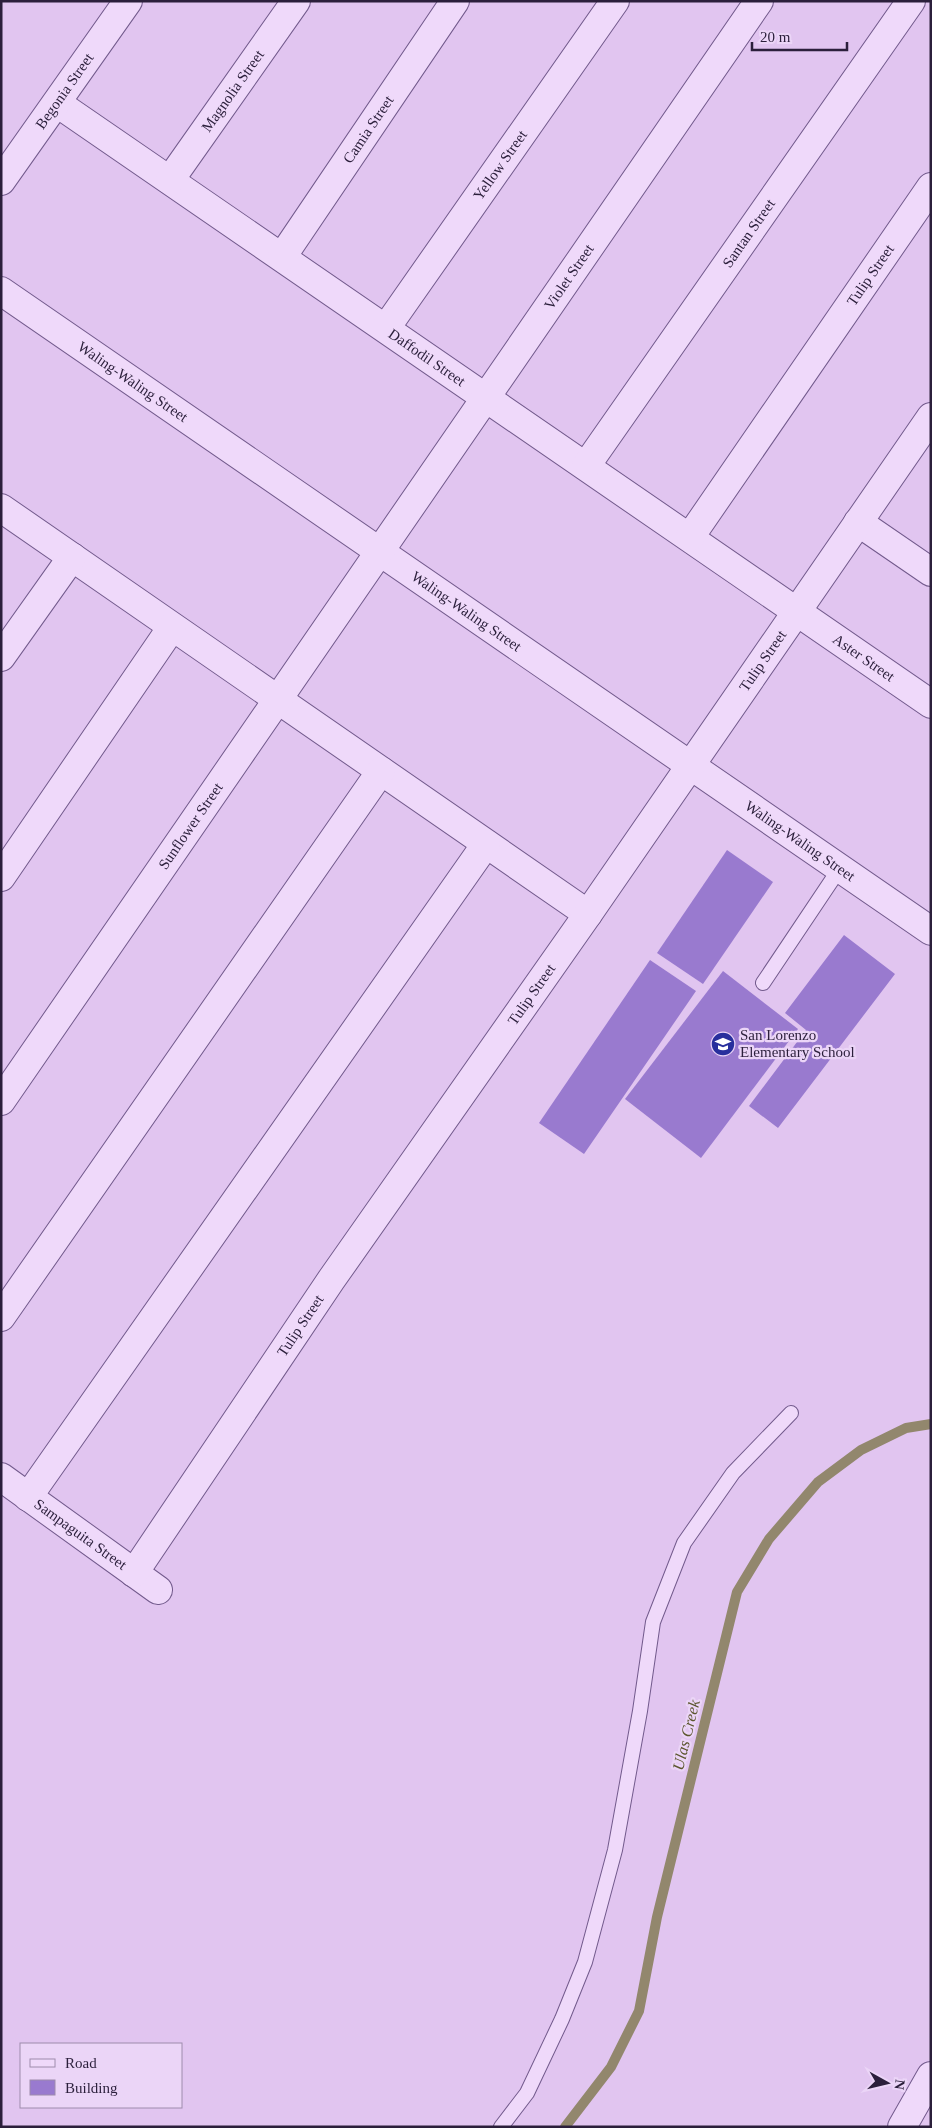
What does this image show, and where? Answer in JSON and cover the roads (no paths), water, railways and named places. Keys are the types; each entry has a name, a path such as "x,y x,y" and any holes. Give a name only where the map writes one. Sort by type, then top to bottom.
{"street":[{"name":"Begonia Street","path":"1,181 128,1"},
{"name":"Magnolia Street","path":"170,180 296,1"},
{"name":"Camia Street","path":"282,257 455,1"},
{"name":"Yellow Street","path":"386,328 615,1"},
{"name":"Violet Street","path":"380,551 759,1"},
{"name":"Santan Street","path":"586,466 911,1"},
{"name":"Daffodil Street","path":"57,103 798,611"},
{"name":"Tulip Street","path":"690,537 931,187"},
{"name":"Waling-Waling Street","path":"1,291 931,931"},
{"name":"Tulip Street","path":"134,1572 331,1280 588,914 858,522 927,432"},
{"path":"1,508 588,914"},
{"path":"858,522 931,572"},
{"name":"Sunflower Street","path":"1,1102 380,551"},
{"path":"1,657 72,557"},
{"name":"Aster Street","path":"798,611 931,704"},
{"path":"1,877 172,627"},
{"path":"1,1317 381,771"},
{"path":"28,1497 486,844"},
{"name":"Sampaguita Street","path":"1,1477 158,1590"},
{"path":"902,2127 931,2076"}],"lane":[{"path":"763,983 840,868"},
{"path":"501,2127 527,2093 562,2019 585,1962 615,1850 640,1711 653,1622 684,1543 733,1473 791,1413"}],"waterway":[{"name":"Ulas Creek","path":"565,2127 611,2067 639,2011 657,1917 737,1592 769,1539 818,1482 861,1450 906,1428 931,1424"}],"place":[{"name":"San Lorenzo Elementary School","path":"723,1044"}]}
